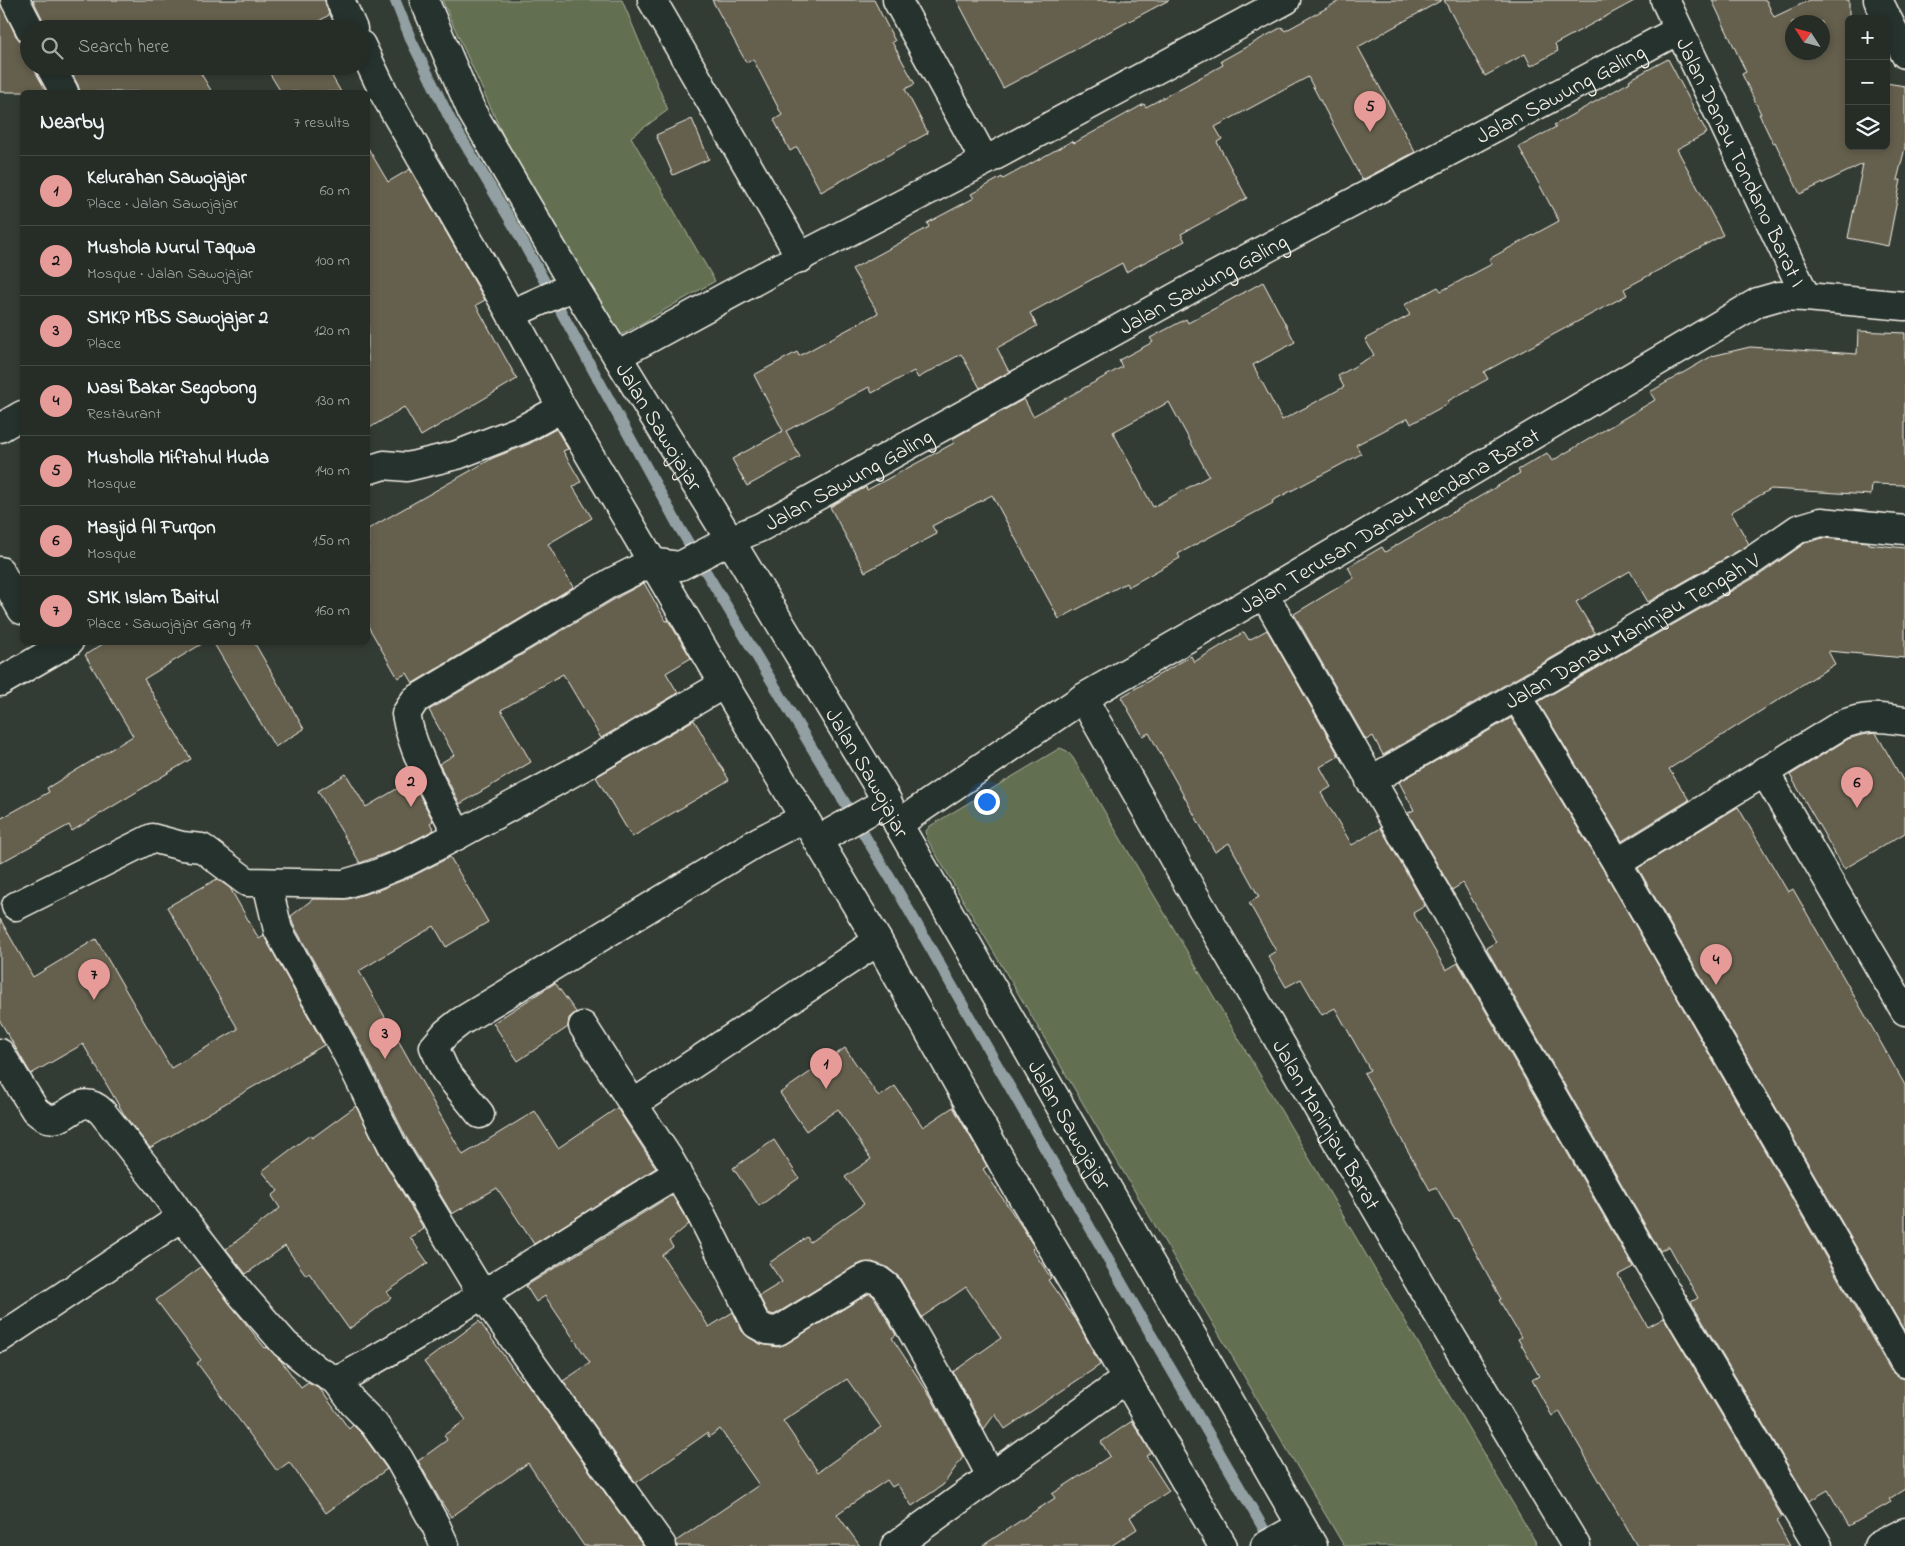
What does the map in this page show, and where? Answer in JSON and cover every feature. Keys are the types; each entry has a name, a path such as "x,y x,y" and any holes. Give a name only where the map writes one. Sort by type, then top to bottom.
{"street":[{"path":"15,0 25,20"},
{"path":"340,0 349,20"},
{"name":"Jalan Sawojajar","path":"424,0 472,112 556,294 617,356 725,543 892,813 1290,1538"},
{"path":"652,0 800,258"},
{"path":"897,0 985,161"},
{"path":"617,356 771,272 985,161 1286,0"},
{"name":"Jalan Danau Tondano Barat I","path":"1665,0 1806,297"},
{"path":"1878,0 1905,54"},
{"name":"Jalan Sawung Galing","path":"652,562 680,566 761,527 1214,276 1679,30"},
{"path":"370,64 385,95 511,314 562,408 804,818"},
{"path":"55,75 63,90"},
{"path":"511,314 556,294"},
{"name":"Jalan Terusan Danau Mendana Barat","path":"840,828 892,813 1758,302 1779,296 1905,306"},
{"path":"370,469 384,465 407,467 457,455 523,429 562,408"},
{"path":"0,428 20,416"},
{"name":"Jalan Danau Maninjau Tengah V","path":"1370,781 1753,560 1798,530 1821,522 1905,530"},
{"path":"458,835 424,766 406,714 416,700 612,582 652,562"},
{"path":"0,571 20,606"},
{"path":"1264,594 1642,1251 1818,1546"},
{"path":"0,682 53,646"},
{"path":"16,906 152,838 182,846 202,848 257,883 344,884 374,876 458,835 588,764 724,684"},
{"path":"1517,697 1617,863 1905,1363"},
{"name":"Jalan Maninjau Barat","path":"1084,698 1192,890 1576,1546"},
{"path":"1617,863 1827,732 1860,718 1884,718 1905,721"},
{"path":"1764,771 1905,1011"},
{"path":"480,1114 445,1070 434,1047 446,1033 460,1022 759,841 804,818 840,828 878,941 1006,1169 1074,1284 1126,1379 1223,1546"},
{"path":"257,883 278,930 347,1054 392,1144 482,1294 662,1546"},
{"path":"633,1104 878,941"},
{"path":"583,1026 678,1173 718,1247 756,1324 767,1330 778,1331 868,1277 878,1280 886,1286 945,1389 991,1476"},
{"path":"0,1053 35,1110 42,1117 54,1120 81,1104 90,1103 96,1106 158,1183 242,1295 284,1344 317,1370 337,1381 353,1402 374,1424 399,1459 445,1546"},
{"path":"337,1381 391,1351 604,1217 678,1173"},
{"path":"0,1338 182,1217"},
{"path":"895,1546 1126,1379"},
{"path":"1878,1546 1905,1532"}],"green space":[{"path":"442,0 622,0 668,110 631,137 715,281 621,335 512,155"},
{"path":"1060,748 1067,751 1073,758 1538,1546 1344,1546 927,839 926,831 930,826"}],"building":[{"path":"33,0 325,0 329,15 321,20 43,20"},
{"path":"712,0 874,0 895,41 892,42 915,84 905,89 928,133 821,192 797,147 790,151 774,120 782,115 753,59 746,62"},
{"path":"957,0 1169,0 1003,88"},
{"path":"1341,0 1442,0 1358,47 1415,152 1362,180 1308,77 1215,127 1222,139 1217,142 1247,198 1181,234 1185,241 1126,272 1122,263 1030,313 1037,326 997,348 1009,372 980,388 961,354 918,378 914,371 872,393 869,387 786,431 800,457 747,486 732,459 783,431 754,375 797,352 799,356 878,313 852,269 929,227 927,223 974,198 971,194 1002,177 1003,179 1072,141 1074,143 1144,104 1146,107 1223,65 1221,61 1282,27 1285,31"},
{"path":"1444,0 1636,0 1555,44 1558,51 1531,66 1525,54 1485,76"},
{"path":"1712,0 1766,0 1774,17 1810,0 1849,0 1849,15 1845,15 1845,150 1890,150 1890,84 1905,86 1905,148 1897,180 1901,180 1888,246 1848,238 1863,164 1800,194 1775,142 1773,143 1742,74 1746,72"},
{"path":"0,2 20,41 20,75 37,75 46,90 0,92"},
{"path":"1668,59 1707,133 1677,149 1723,235 1624,289 1627,295 1484,372 1488,379 1448,401 1449,403 1411,424 1408,418 1356,445 1361,454 1178,554 1180,558 1128,587 1126,583 1059,619 992,495 932,526 937,534 865,572 830,507 866,487 867,490 954,443 952,439 1024,399 1033,416 1122,367 1119,360 1153,342 1150,338 1186,319 1188,323 1263,282 1295,342 1253,365 1282,420 1344,387 1338,376 1374,355 1365,339 1410,315 1404,305 1438,287 1441,291 1492,264 1489,259 1559,221 1519,147 1630,82 1629,80","holes":["1169,402 1209,476 1153,507 1113,432"]},
{"path":"73,75 202,75 211,90 79,90"},
{"path":"271,75 331,75 340,90 280,90"},
{"path":"692,119 709,159 673,175 656,135"},
{"path":"370,151 388,182 410,169 485,300 476,305 517,379 421,436 404,407 370,428"},
{"path":"1858,331 1905,333 1905,485 1872,484 1871,495 1771,489 1731,512 1749,544 1745,547 1648,602 1630,571 1576,602 1595,633 1383,755 1373,736 1366,740 1294,614 1354,578 1348,567 1382,547 1385,552 1520,473 1518,470 1547,453 1552,461 1655,400 1650,392 1712,356 1750,347 1857,354"},
{"path":"556,429 568,449 563,451 581,482 573,487 592,518 548,544 573,587 413,683 407,673 398,678 370,629 370,528 493,458 529,444"},
{"path":"1823,538 1905,548 1905,658 1828,651 1835,664 1669,769 1689,800 1622,841 1538,702 1761,574 1805,543"},
{"path":"644,583 666,621 668,620 691,658 666,673 678,693 601,738 563,674 501,710 531,762 460,804 439,764 454,755 429,710"},
{"path":"1267,630 1339,756 1320,767 1331,787 1321,793 1352,845 1381,828 1425,906 1413,913 1446,970 1458,963 1633,1267 1618,1275 1648,1327 1664,1318 1782,1517 1776,1521 1790,1546 1637,1546 1559,1411 1552,1416 1532,1380 1539,1376 1518,1339 1521,1337 1499,1300 1501,1299 1457,1218 1455,1220 1436,1187 1430,1190 1364,1073 1370,1070 1335,1008 1322,1015 1301,979 1286,987 1268,956 1276,951 1249,903 1259,897 1229,843 1215,852 1149,733 1143,736 1121,697 1191,656 1194,662 1244,632 1249,640"},
{"path":"101,645 200,645 144,679 191,759 72,831 69,825 0,863 0,819 49,792 47,788 133,736 85,655"},
{"path":"215,645 256,645 304,729 275,747"},
{"path":"1511,718 1604,871 1891,1371 1898,1377 1905,1379 1905,1489 1889,1499 1891,1502 1849,1526 1828,1490 1809,1501 1691,1302 1698,1298 1669,1246 1660,1251 1486,948 1496,942 1463,883 1452,890 1408,813 1414,810 1399,782"},
{"path":"694,720 729,780 632,837 596,777"},
{"path":"1876,733 1905,784 1905,833 1844,869 1790,775 1848,739"},
{"path":"346,774 366,807 412,780 433,821 430,823 434,830 399,848 360,863 318,791"},
{"path":"1738,807 1788,892 1793,889 1905,1085 1905,1332 1638,868"},
{"path":"450,857 488,922 446,947 434,926 359,971 463,1155 535,1111 558,1148 617,1108 656,1168 534,1244 497,1188 452,1214 406,1137 361,1046 293,924 291,916 313,899 348,899 379,890 413,876"},
{"path":"217,879 230,888 259,939 264,936 324,1045 150,1148 125,1116 83,1044 31,1074 0,1021 0,919 33,977 96,939 171,1068 238,1029 167,907"},
{"path":"555,983 576,1012 569,1018 568,1027 518,1061 493,1023"},
{"path":"845,1048 879,1097 895,1086 923,1127 953,1107 987,1166 983,1169 1024,1230 1034,1247 1032,1249 1051,1278 1048,1280 1077,1321 1100,1365 1005,1429 995,1414 984,1429 953,1372 1001,1338 966,1287 922,1317 899,1277 887,1267 872,1262 862,1263 853,1267 774,1315 768,1313 759,1296 782,1282 769,1263 807,1237 810,1242 864,1204 845,1177 871,1159 838,1109 806,1131 780,1093"},
{"path":"356,1106 379,1153 424,1229 410,1237 428,1263 387,1292 391,1298 349,1329 309,1273 306,1275 285,1246 246,1274 226,1249 280,1208 272,1196 278,1191 262,1171 310,1135 312,1138"},
{"path":"774,1140 799,1178 759,1206 733,1168"},
{"path":"672,1195 689,1224 669,1241 673,1247 662,1255 709,1327 733,1312 742,1331 748,1337 760,1344 777,1347 786,1344 868,1294 871,1294 896,1335 892,1338 931,1397 963,1457 943,1485 912,1506 897,1484 892,1487 887,1480 837,1514 860,1546 677,1546 676,1541 759,1485 720,1429 709,1437 707,1433 636,1483 563,1381 590,1363 545,1296 536,1302 526,1286","holes":["847,1379 881,1427 818,1472 783,1421"]},
{"path":"201,1267 265,1348 267,1347 282,1362 301,1388 308,1383 320,1389 349,1429 353,1425 362,1434 387,1469 326,1513 289,1462 277,1471 197,1363 201,1360 156,1300"},
{"path":"479,1321 521,1380 523,1378 643,1546 584,1546 528,1463 451,1517 418,1461 447,1440 444,1435 466,1420 424,1362"},
{"path":"1132,1421 1151,1452 1146,1456 1169,1491 1130,1517 1137,1529 1111,1546 982,1546 1055,1498 1052,1494 1110,1456 1101,1442"}],"waterway":[{"path":"395,0 412,42 450,119 518,233 679,527 895,886 1272,1543"}],"place":[{"name":"Musholla Miftahul Huda","path":"1370,132"},
{"name":"Mushola Nurul Taqwa","path":"411,807"},
{"name":"Masjid Al Furqon","path":"1857,808"},
{"name":"Nasi Bakar Segobong","path":"1716,985"},
{"name":"SMK Islam Baitul","path":"94,1000"},
{"name":"SMKP MBS Sawojajar 2","path":"385,1059"},
{"name":"Kelurahan Sawojajar","path":"826,1089"}]}
